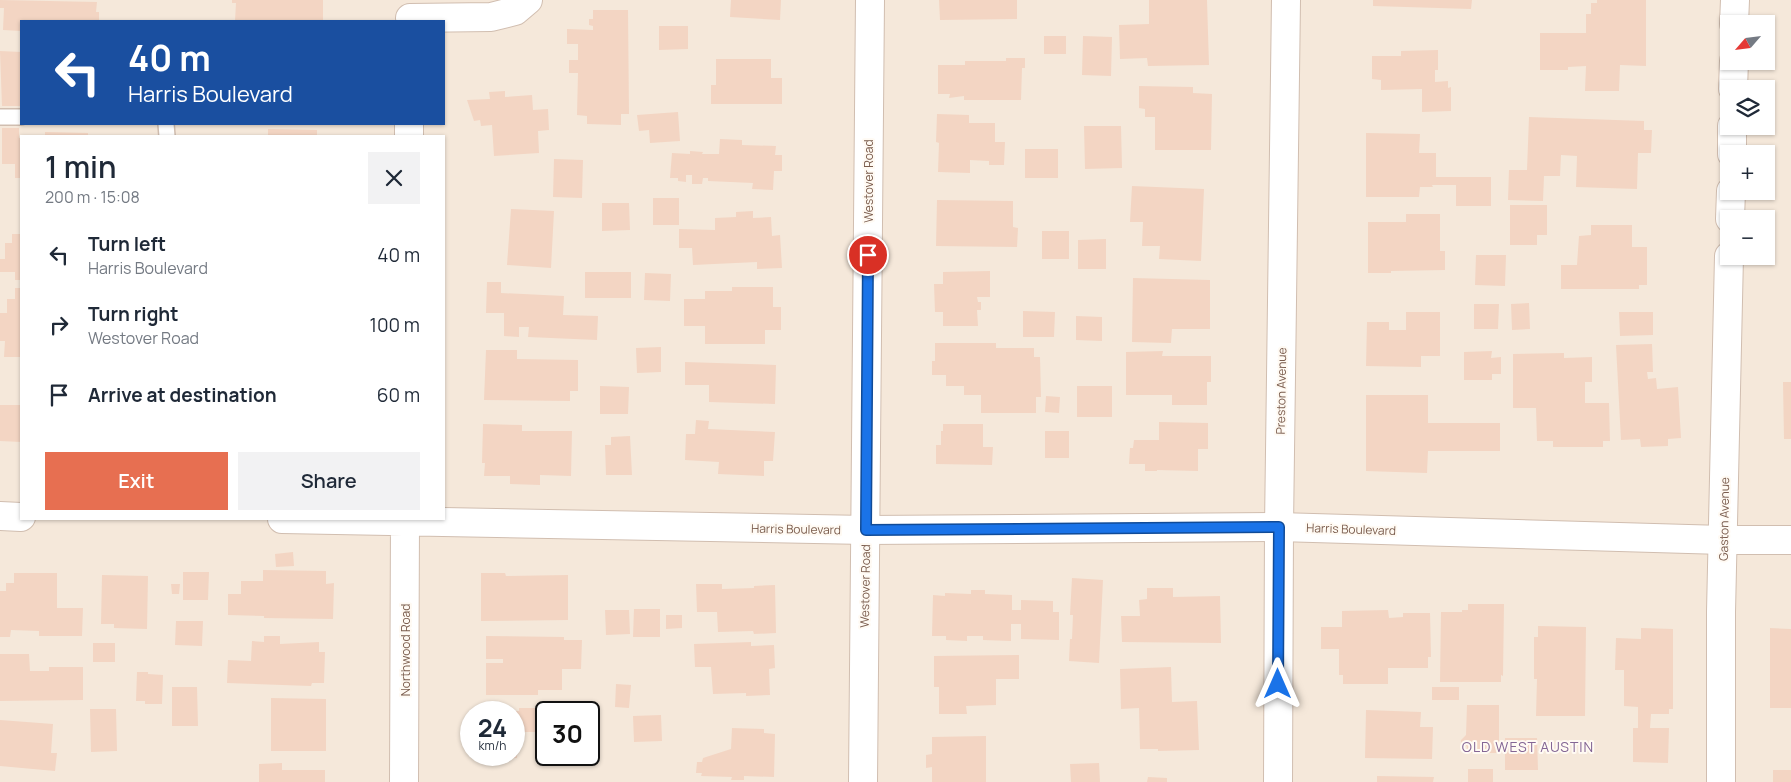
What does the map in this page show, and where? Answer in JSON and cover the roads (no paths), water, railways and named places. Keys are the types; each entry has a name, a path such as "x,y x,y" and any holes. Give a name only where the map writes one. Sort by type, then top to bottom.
{"street":[{"path":"409,13 491,17 516,10 528,0"},
{"name":"Westover Road","path":"863,782 870,0"},
{"name":"Preston Avenue","path":"1278,782 1279,527 1286,0"},
{"path":"1734,15 1735,0"},
{"name":"Gaston Avenue","path":"1721,782 1721,612 1729,265"},
{"path":"0,516 20,516"},
{"name":"Northwood Road","path":"404,782 405,520"},
{"name":"Harris Boulevard","path":"445,520 866,530 1279,527 1723,540 1791,540"}],"lane":[{"path":"0,117 20,117"}],"district":[{"name":"OLD WEST AUSTIN","path":"1528,746"}]}
